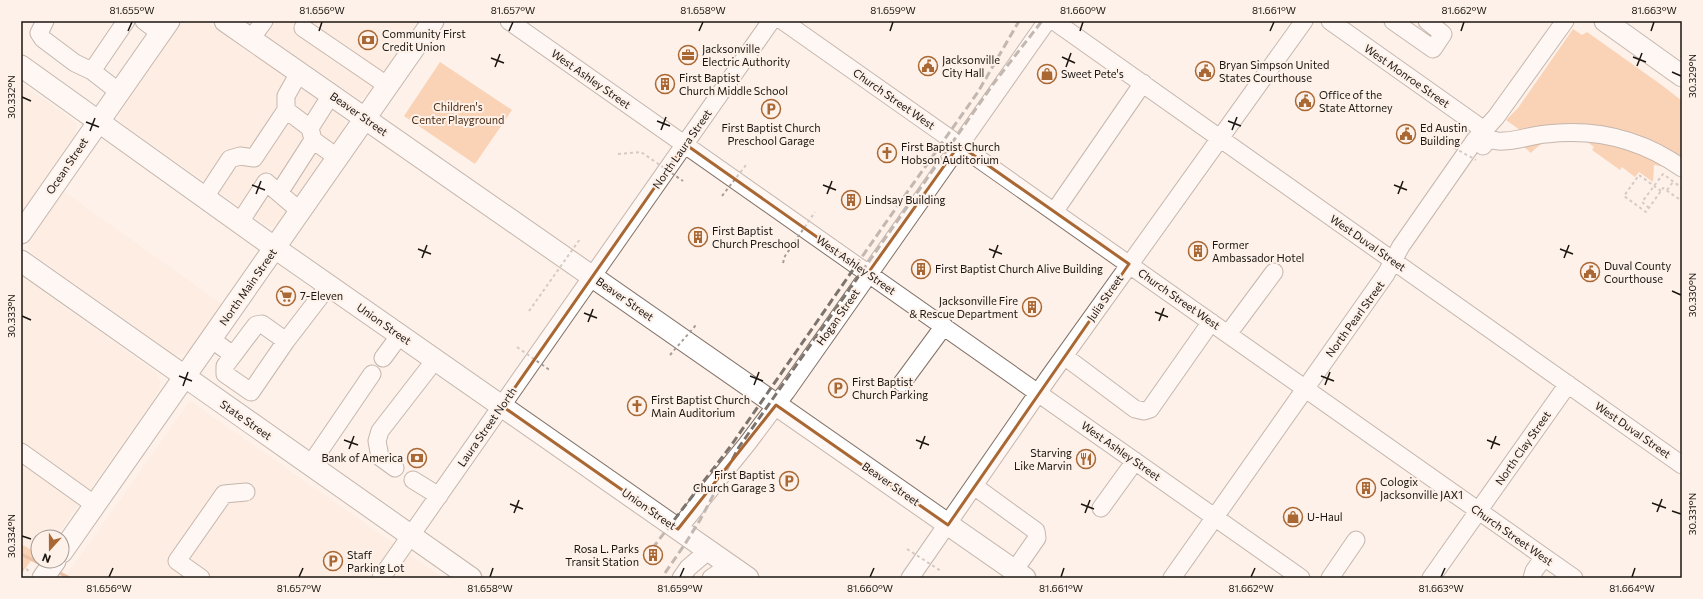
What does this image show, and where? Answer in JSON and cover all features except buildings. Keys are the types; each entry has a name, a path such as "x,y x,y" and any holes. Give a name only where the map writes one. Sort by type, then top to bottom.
{"main road":[{"name":"Beaver Street","path":"224,21 1019,574"},
{"name":"North Main Street","path":"70,541 433,21"},
{"path":"1605,21 1682,76"},
{"name":"Ocean Street","path":"25,221 119,92 158,25"},
{"name":"Union Street","path":"21,66 275,248 748,578"},
{"name":"State Street","path":"21,261 472,578"}],"street":[{"path":"45,21 39,33 43,39 75,63 92,71 119,92"},
{"path":"92,71 126,21"},
{"path":"251,39 264,21"},
{"name":"West Ashley Street","path":"509,21 1301,578"},
{"name":"North Laura Street","path":"592,276 771,21"},
{"name":"Church Street West","path":"783,21 1572,577"},
{"name":"Hogan Street","path":"678,529 747,444 776,405 1047,21"},
{"name":"West Duval Street","path":"1054,21 1682,465"},
{"name":"Julia Street","path":"910,578 1129,264 1304,21"},
{"name":"West Monroe Street","path":"1330,21 1481,145"},
{"path":"1393,21 1433,49 1443,34 1427,21"},
{"name":"North Pearl Street","path":"1172,578 1386,274 1401,246 1481,145 1496,117 1565,21"},
{"path":"303,28 388,86"},
{"path":"254,158 286,110 286,96 299,73"},
{"path":"1054,212 1142,83"},
{"path":"240,222 273,188 312,134 331,95"},
{"path":"286,110 338,158"},
{"path":"1481,145 1488,139 1503,141 1543,134 1582,132 1611,136 1634,142 1655,150 1678,175"},
{"path":"205,197 230,159 240,156 254,158 273,188 300,211"},
{"path":"1228,334 1274,272"},
{"name":"Laura Street North","path":"381,578 592,276"},
{"path":"236,413 286,341 329,285"},
{"path":"1064,356 1136,409 1144,411 1150,409 1211,322"},
{"path":"251,392 225,374 225,366 253,327 259,324 262,324 286,341"},
{"path":"902,383 944,326"},
{"path":"383,358 400,335"},
{"path":"211,339 233,355"},
{"path":"394,468 380,457 377,441 380,431 435,360"},
{"path":"310,465 372,374"},
{"name":"North Clay Street","path":"1431,578 1568,384"},
{"path":"21,452 96,505"},
{"path":"1101,508 1135,461"},
{"path":"413,480 439,496"},
{"path":"974,486 1036,531 1037,538 1019,574"},
{"path":"201,578 177,561 224,494 246,492"},
{"path":"1330,578 1356,540"},
{"path":"681,578 688,568 709,550"},
{"path":"1532,578 1534,571 1544,557"},
{"path":"711,578 730,565"}],"path":[{"path":"1433,136 1481,145"},
{"path":"618,154 641,152 683,181"},
{"path":"722,196 746,165"},
{"path":"1649,208 1642,202 1662,174 1678,175"},
{"path":"1661,191 1639,175 1624,196 1646,212 1649,208 1661,191 1663,188 1682,201"},
{"path":"1678,175 1682,188"},
{"path":"1667,190 1678,175"},
{"path":"784,263 785,256 815,212"},
{"path":"529,311 580,239"},
{"path":"670,355 696,325"},
{"path":"517,347 551,371"},
{"path":"907,549 941,571"},
{"path":"21,570 25,568 36,574"}],"highlighted area":[{"path":"685,144 868,273 959,145 1129,264 948,525 776,405 678,529 502,406"}],"shaded area":[{"path":"182,21 205,21 340,115 345,122 344,131 280,222 273,226 266,225 123,124 119,118 121,108"},
{"path":"244,21 420,21 369,95 359,99"},
{"path":"21,83 77,124 75,135 21,214"},
{"path":"63,191 223,305 188,352 181,355 174,354 33,254 28,247 30,239"},
{"path":"21,276 155,372 160,381 159,389 155,397 62,529 30,529 30,549 21,544"},
{"path":"190,401 443,578 65,578"}],"green space":[{"path":"1573,29 1582,35 1587,32 1682,101 1682,164 1656,148 1524,133 1506,120 1518,108"},
{"name":"Children's Center Playground","path":"440,62 512,110 475,164 404,116"},
{"path":"1564,134 1578,134 1606,138 1633,146 1672,164 1671,168 1654,165 1653,182 1639,172 1635,177 1622,167 1620,170 1592,150 1594,147 1580,137 1578,141 1564,138 1552,139 1536,148 1531,153 1524,147 1532,138"},
{"path":"21,544 30,549 30,562 21,574"}],"waterway":[{"path":"21,554 30,558"},
{"path":"56,571 69,578"}],"railway":[{"path":"645,558 730,447 978,92 1019,21"},
{"path":"665,573 700,520 739,447 994,83 1042,21"}],"place":[{"name":"Community First Credit Union","path":"368,40"},
{"name":"Jacksonville Electric Authority","path":"688,55"},
{"name":"Jacksonville City Hall","path":"928,66"},
{"name":"Bryan Simpson United States Courthouse","path":"1205,71"},
{"name":"Sweet Pete's","path":"1047,74"},
{"name":"First Baptist Church Middle School","path":"665,84"},
{"name":"Office of the State Attorney","path":"1305,101"},
{"name":"First Baptist Church Preschool Garage","path":"771,109"},
{"name":"Ed Austin Building","path":"1406,134"},
{"name":"First Baptist Church Hobson Auditorium","path":"887,153"},
{"name":"Lindsay Building","path":"851,200"},
{"name":"First Baptist Church Preschool","path":"698,237"},
{"name":"Former Ambassador Hotel","path":"1198,251"},
{"name":"First Baptist Church Alive Building","path":"921,269"},
{"name":"Duval County Courthouse","path":"1590,272"},
{"name":"7-Eleven","path":"286,296"},
{"name":"Jacksonville Fire & Rescue Department","path":"1032,307"},
{"name":"First Baptist Church Parking","path":"838,388"},
{"name":"First Baptist Church Main Auditorium","path":"637,406"},
{"name":"Bank of America","path":"417,458"},
{"name":"Starving Like Marvin","path":"1086,459"},
{"name":"First Baptist Church Garage 3","path":"789,481"},
{"name":"Cologix Jacksonville JAX1","path":"1366,488"},
{"name":"U-Haul","path":"1293,517"},
{"name":"Rosa L. Parks Transit Station","path":"653,555"},
{"name":"Staff Parking Lot","path":"333,561"}]}
